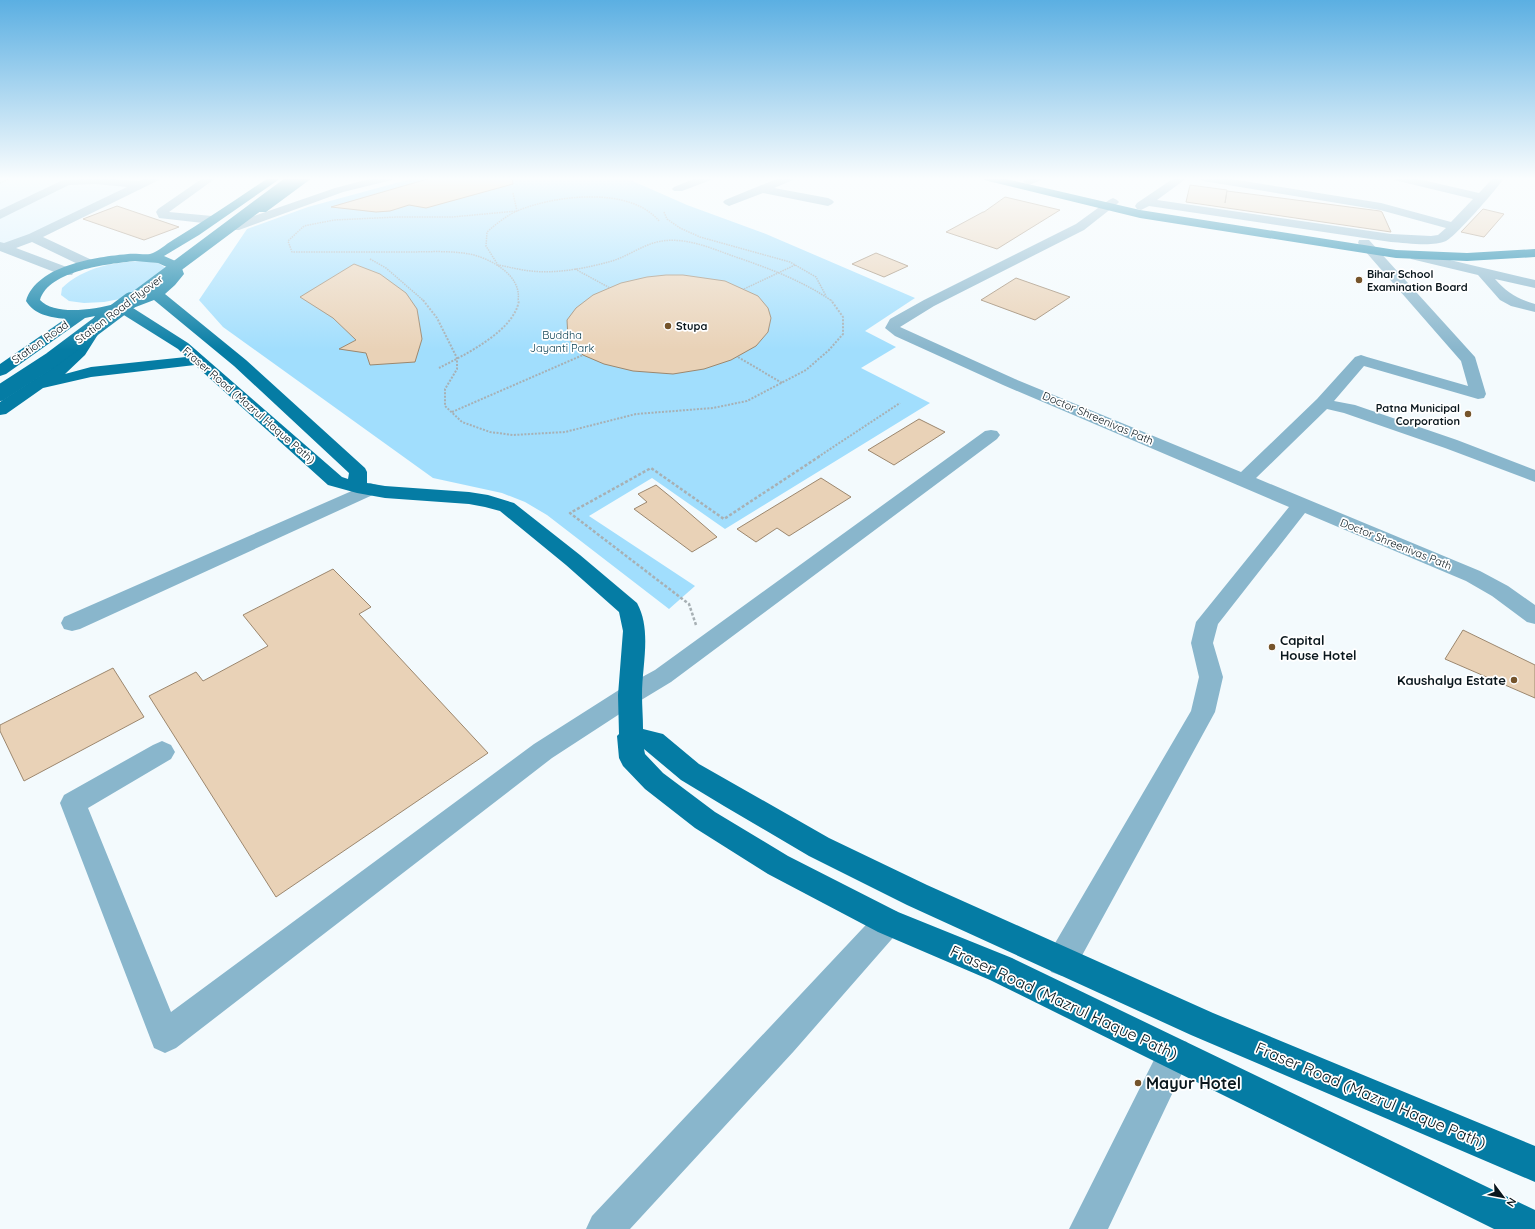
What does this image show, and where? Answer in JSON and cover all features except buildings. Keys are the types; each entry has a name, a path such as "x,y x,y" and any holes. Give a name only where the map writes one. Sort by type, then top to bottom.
{"main road":[{"path":"152,258 188,235"},
{"name":"Station Road Flyover","path":"1,372 199,235"},
{"name":"Station Road Flyover","path":"0,393 51,360 218,235"},
{"path":"169,262 219,235"},
{"path":"1276,235 1367,247 1444,249 1535,244"},
{"path":"1305,235 1416,256 1466,257 1535,253"},
{"path":"135,257 152,258 169,262 175,266 177,274 170,284 156,294 122,307 81,314 58,313 40,308 33,301 36,292 47,282 67,272 89,264 112,259 135,257"},
{"name":"Fraser Road (Mazrul Haque Path)","path":"156,294 240,363 358,472 364,488"},
{"name":"Fraser Road (Mazrul Haque Path)","path":"122,307 183,346 335,481 364,488 469,498 488,501 507,507 573,560 629,609 634,632 630,695 630,736 632,758 654,781 704,820 778,865 888,922 1001,969 1534,1229"},
{"path":"0,410 58,371 80,352 90,340 106,310"},
{"name":"Station Road","path":"1,372 81,314"},
{"path":"36,385 91,372 129,366 200,360"},
{"name":"Fraser Road (Mazrul Haque Path)","path":"630,736 654,741 690,772 733,798 819,847 918,896 1210,1027 1535,1164"}],"street":[{"path":"3,247 36,235"},
{"name":"Doctor Shreenivas Path","path":"1063,235 929,303 895,322 892,328 1009,382 1301,505 1433,558 1473,576 1500,591 1535,616"},
{"path":"1369,235 1403,240 1431,240 1442,238 1445,235"},
{"path":"33,237 89,264"},
{"path":"1431,240 1444,249"},
{"path":"3,247 67,272"},
{"path":"1244,480 1322,402 1361,360 1478,394 1469,360 1367,247"},
{"path":"1416,256 1535,284"},
{"path":"1483,272 1502,296 1512,302 1535,308"},
{"path":"1322,402 1349,409 1451,444 1535,476"},
{"path":"162,752 72,803 165,1037 543,751 630,695 663,676 991,435"},
{"path":"72,624 364,488"},
{"path":"1062,961 1203,712 1211,677 1202,643 1207,622 1301,505"},
{"path":"605,1229 782,1039 888,922"},
{"path":"1088,1229 1175,1054"}],"path":[{"path":"294,235 288,241 292,252 441,252 469,254 498,265 532,272 574,269 612,261 633,253 643,246 657,242 673,240 692,242 781,272 810,287 832,301 843,317 843,334 830,350 806,370 746,400 713,408 636,414 564,432 513,435 490,432 462,422 445,406 445,389 457,369 457,358 437,318 425,302 386,268 370,259"},
{"path":"439,368 479,346 507,325 516,310 519,295 518,286 498,265 486,246 487,235"},
{"path":"696,235 796,265 816,277 826,297"},
{"path":"744,289 796,265"},
{"path":"574,269 610,288"},
{"path":"452,412 583,355"},
{"path":"738,357 782,383"},
{"path":"696,625 689,604 570,513 652,468 724,519 900,403"}],"shaded area":[{"path":"0,235 44,235 32,242 0,249"}],"green space":[{"name":"Buddha Jayanti Park","path":"243,235 769,235 915,298 865,331 896,347 861,368 930,403 725,529 652,478 589,516 695,586 669,609 547,515 525,502 502,493 433,478 223,327 199,300"},
{"path":"144,261 158,263 166,268 125,298 104,302 84,303 69,301 61,295 62,288 80,275 90,270 111,264"}],"place":[{"name":"Bihar School Examination Board","path":"1359,280"},
{"name":"Stupa","path":"668,326"},
{"name":"Patna Municipal Corporation","path":"1468,414"},
{"name":"Capital House Hotel","path":"1272,647"},
{"name":"Kaushalya Estate","path":"1514,680"},
{"name":"Mayur Hotel","path":"1138,1083"}]}
